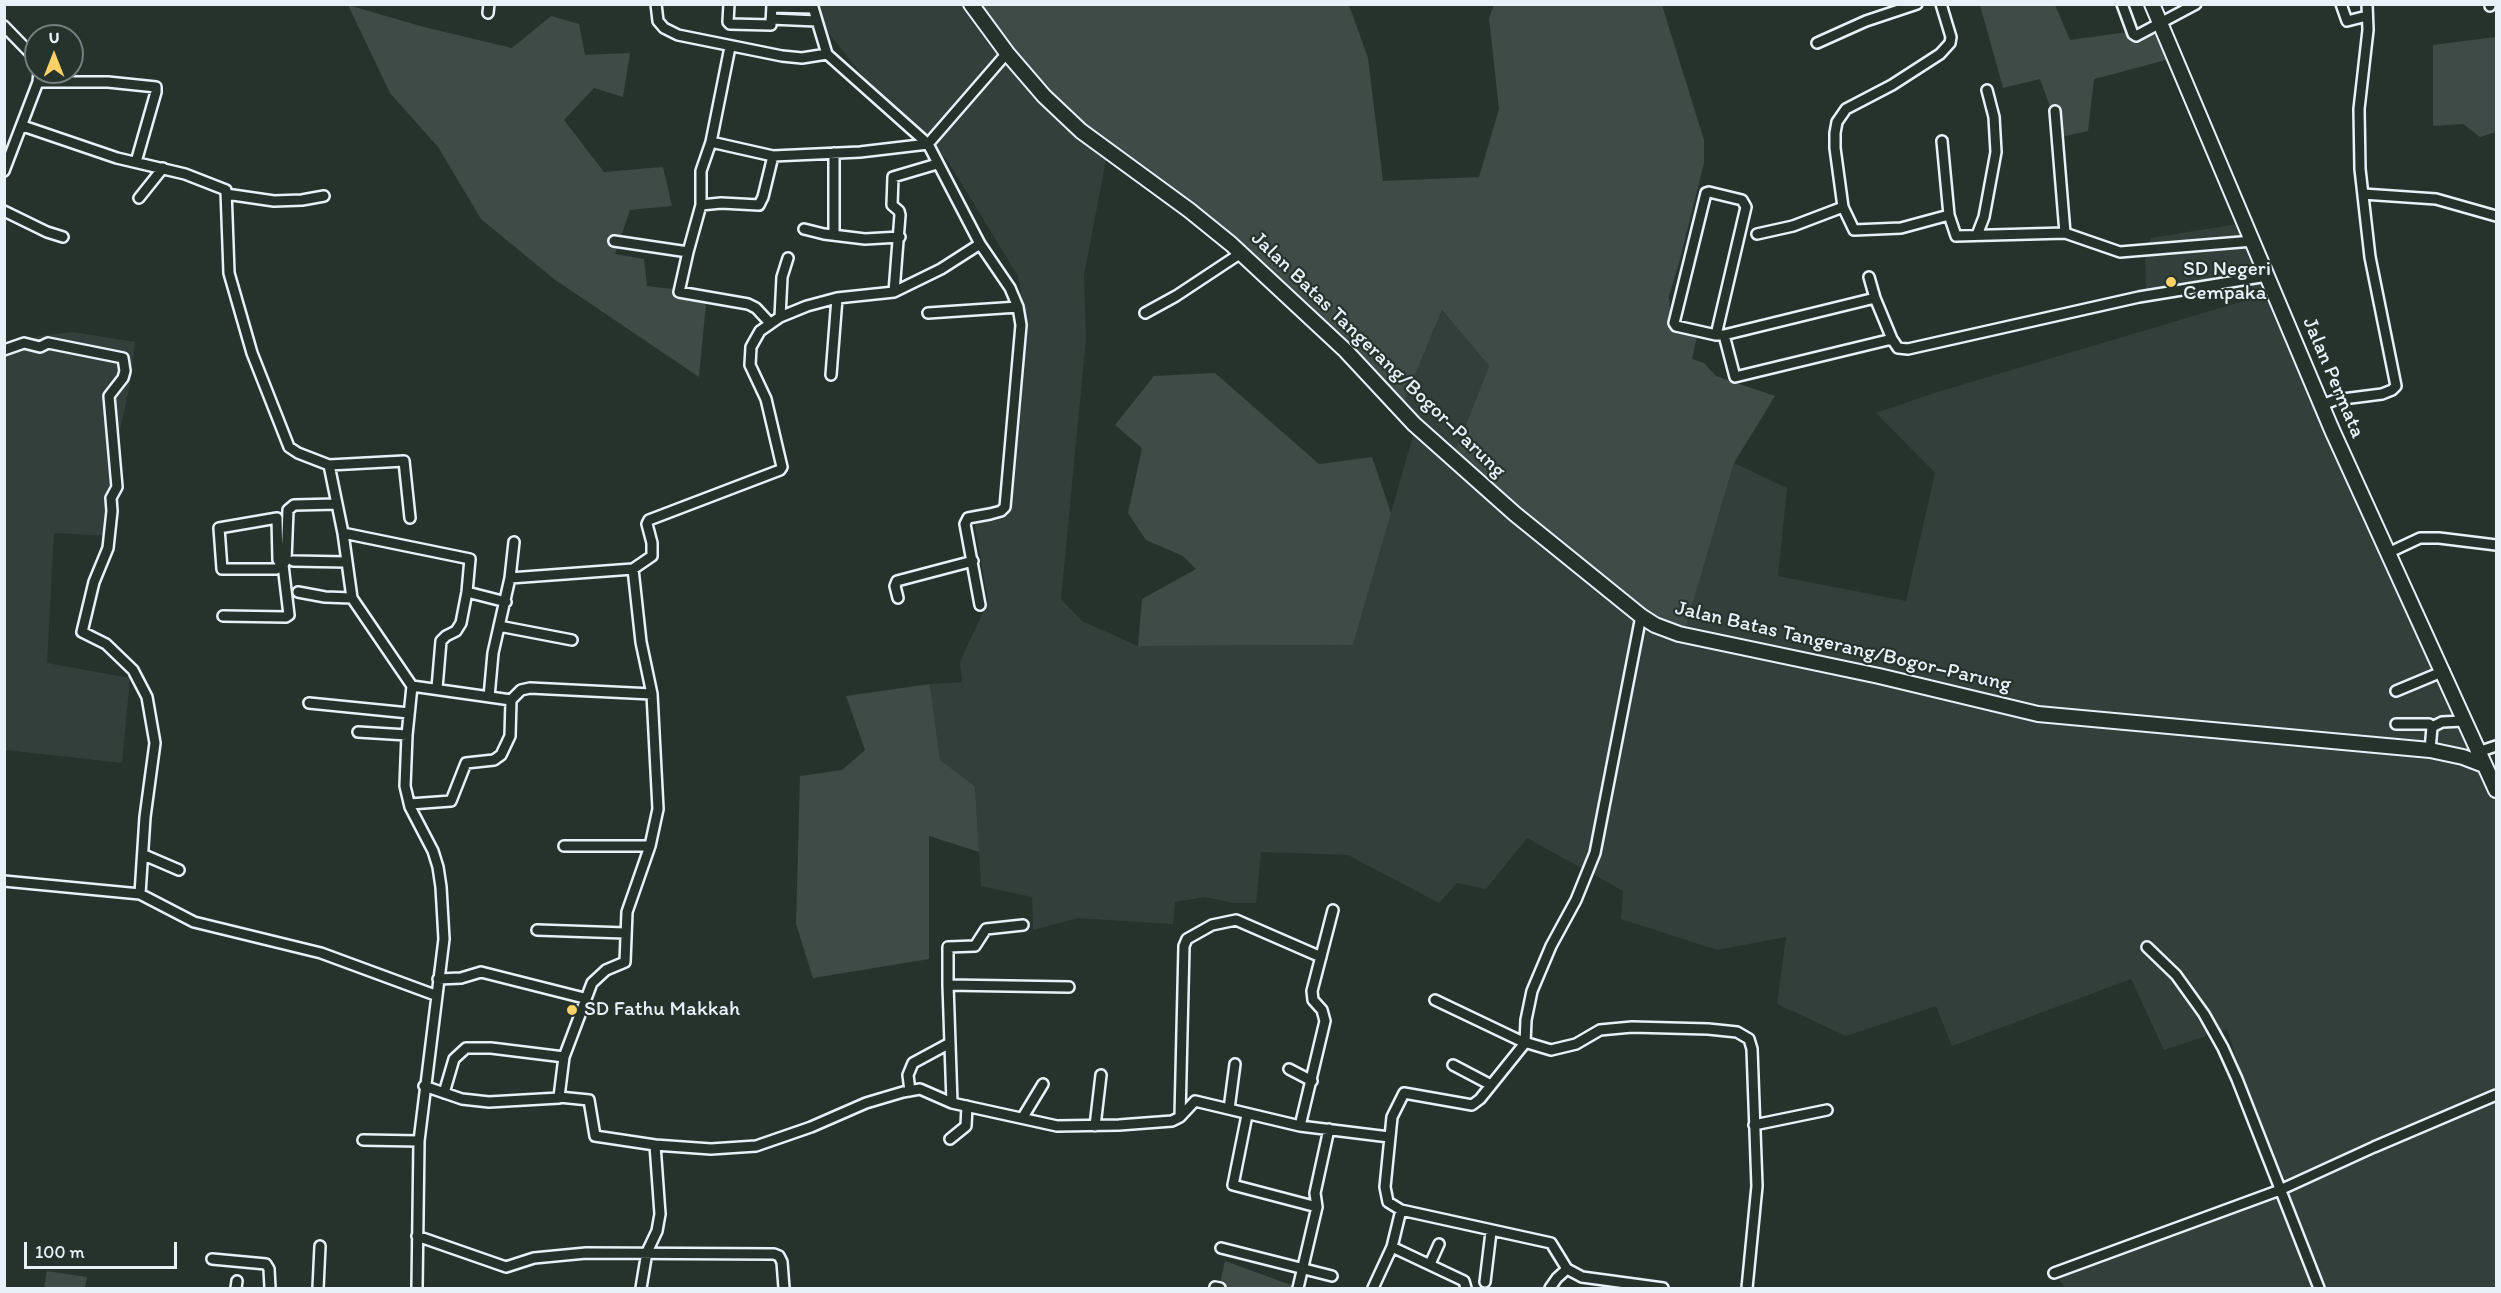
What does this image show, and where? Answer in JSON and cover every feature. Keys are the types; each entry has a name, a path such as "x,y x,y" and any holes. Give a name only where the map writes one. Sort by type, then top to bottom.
{"main road":[{"name":"Jalan Batas Tangerang/Bogor–Parung","path":"971,4 1007,53 1046,98 1081,131 1189,210 1241,253 1346,351 1414,424 1515,514 1641,616 1679,634 1879,676 2038,714 2430,750 2481,759"},
{"name":"Jalan Permata","path":"2152,4 2322,405 2444,671 2463,721 2481,759"},
{"path":"2481,759 2496,790"}],"street":[{"path":"656,4 658,21 671,33 730,47 802,58 827,54"},
{"path":"729,4 728,22 730,24 771,25 772,6 812,6 827,54 928,144 980,244 1010,288 1018,307 1021,325 1005,507 1001,511 966,520 980,605"},
{"path":"1817,43 1866,21 1917,4"},
{"path":"1941,4 1951,37 1950,43 1940,54 1892,85 1846,109 1841,115 1835,133 1843,207 1854,230 1901,228 1949,215"},
{"path":"2122,4 2134,35 2146,32 2196,4"},
{"path":"2341,4 2347,21 2367,16"},
{"path":"2322,405 2335,400 2382,394 2396,386 2370,257 2358,134 2367,4"},
{"path":"771,19 817,21"},
{"path":"4,26 24,47"},
{"path":"730,47 711,142 701,171 701,205 678,292 748,304 756,308 770,323"},
{"path":"711,142 773,156 894,150 928,144 1007,53"},
{"path":"84,80 156,87 136,162"},
{"path":"4,171 6,160 23,126 36,84"},
{"path":"1977,235 1984,217 1996,152 1994,117 1987,90"},
{"path":"2055,111 2065,233"},
{"path":"23,126 117,158 163,168 225,189 229,273 252,353 290,447 298,453 329,465 404,461 410,518"},
{"path":"1942,141 1949,215 1956,236 2065,233 2115,251 2126,252 2253,241"},
{"path":"834,153 834,235"},
{"path":"701,205 721,203 759,205 764,197 773,156"},
{"path":"894,292 900,237 900,212 892,205 893,177 937,164"},
{"path":"139,198 163,168"},
{"path":"1875,298 1720,335 1676,326 1674,323 1706,193 1709,192 1742,200 1746,207 1720,335 1736,377 1892,339"},
{"path":"226,194 274,201 324,196"},
{"path":"2363,194 2436,199 2496,216"},
{"path":"1756,234 1793,226 1843,207"},
{"path":"4,211 47,232 63,237"},
{"path":"804,229 865,239 900,237"},
{"path":"615,241 688,252"},
{"path":"510,578 633,569 652,556 652,543 647,524 649,520 780,470 782,467 766,399 751,370 749,359 756,336 780,317 807,306 837,298 894,292 941,269 980,244"},
{"path":"1145,313 1176,296 1241,253"},
{"path":"780,317 782,277 788,258"},
{"path":"1869,277 1892,339 1898,348 1908,349 2139,297 2267,276"},
{"path":"831,375 837,298"},
{"path":"928,313 1018,307"},
{"path":"4,350 24,343 40,346 48,343 121,356 125,364 123,378 109,396 117,487 111,498 108,548 94,582 82,632 106,644 134,670 147,697 155,743 140,894"},
{"path":"329,465 343,533 352,598 412,686 405,786 410,804 433,851 438,867 444,939 418,1141 417,1288"},
{"path":"223,616 286,617 289,615 283,565 278,560 277,518 219,528 222,569 276,569 283,565 286,560 290,507 337,504"},
{"path":"343,533 467,556 471,563 461,623 456,632 441,641 437,688"},
{"path":"2388,553 2420,538 2496,545"},
{"path":"489,697 493,653 506,602 514,542"},
{"path":"293,561 346,562"},
{"path":"898,598 895,585 897,581 973,561"},
{"path":"559,1098 564,1057 584,998 598,975 625,962 625,933 631,894 650,846 658,802 652,694 641,642 633,569"},
{"path":"298,592 325,597 352,598"},
{"path":"467,592 506,602"},
{"path":"1641,616 1594,853 1576,900 1551,946 1532,990 1526,1020 1526,1043 1480,1100 1472,1105 1404,1092 1392,1117 1385,1197 1388,1202 1401,1210 1491,1232 1551,1243 1567,1269 1582,1277 1663,1288"},
{"path":"500,626 572,640"},
{"path":"2396,691 2444,671"},
{"path":"412,686 511,700"},
{"path":"410,804 449,802 466,763 494,760 501,755 510,736 511,700 521,690 530,688 652,694"},
{"path":"309,703 409,713"},
{"path":"2432,727 2442,723 2463,721"},
{"path":"2396,724 2430,724 2432,727"},
{"path":"2430,750 2432,727"},
{"path":"358,732 407,735"},
{"path":"2481,759 2496,746"},
{"path":"564,846 650,846"},
{"path":"144,855 179,870"},
{"path":"4,880 140,894 194,922 321,953 435,995"},
{"path":"1300,1126 1325,1021 1324,1014 1312,995 1333,910"},
{"path":"1180,1117 1184,946 1187,939 1212,926 1236,920 1320,957"},
{"path":"952,1103 948,947 975,946 986,928 1023,925"},
{"path":"537,930 625,933"},
{"path":"2147,947 2176,975 2213,1031 2237,1079 2319,1288"},
{"path":"438,979 460,978 480,972 584,998"},
{"path":"948,985 1069,987"},
{"path":"1435,1000 1540,1048 1563,1049 1600,1030 1632,1027 1739,1032 1749,1039 1752,1044 1757,1186 1747,1288"},
{"path":"910,1091 908,1075 913,1063 950,1043"},
{"path":"444,1093 454,1059 466,1048 491,1048 564,1057"},
{"path":"1229,1109 1235,1064"},
{"path":"1453,1065 1491,1085"},
{"path":"1289,1069 1312,1080"},
{"path":"1095,1126 1101,1075"},
{"path":"1023,1117 1043,1084"},
{"path":"424,1086 462,1099 489,1102 559,1098 589,1100 595,1136 655,1145 711,1149 756,1146 811,1127 866,1103 910,1091 927,1090 952,1103 1023,1117 1048,1125 1095,1126 1163,1122 1180,1117 1195,1101 1247,1116 1300,1126 1389,1137"},
{"path":"2054,1273 2280,1190 2496,1095"},
{"path":"950,1139 966,1126 967,1106"},
{"path":"1754,1125 1827,1110"},
{"path":"1247,1116 1233,1185 1317,1207"},
{"path":"1298,1288 1317,1207 1315,1193 1329,1129"},
{"path":"363,1140 418,1141"},
{"path":"641,1288 647,1252 657,1231 660,1214 655,1145"},
{"path":"1373,1288 1392,1247 1401,1210"},
{"path":"1485,1282 1491,1232"},
{"path":"417,1236 506,1267 540,1257 586,1253 777,1255 782,1262 784,1288"},
{"path":"1430,1264 1439,1244"},
{"path":"318,1288 320,1246"},
{"path":"1392,1247 1464,1281 1466,1288"},
{"path":"1221,1248 1332,1276"},
{"path":"212,1259 266,1264 269,1269 270,1288"},
{"path":"1550,1288 1567,1269"}],"shaded area":[{"path":"348,5 424,27 512,48 551,16 579,24 585,55 630,53 623,97 594,88 564,120 604,172 663,167 672,206 630,210 615,254 644,259 647,286 707,293 699,377 554,279 481,219 438,147 390,93"},
{"path":"819,5 969,5 1107,155 1084,275 1086,338 1061,599 1082,621 1138,646 1353,645 1414,432 1402,406 1442,310 1489,366 1451,464 1681,642 1734,463 1787,488 1778,576 1906,601 1935,473 1876,413 1934,393 2254,298 2250,276 2146,293 2145,252 2151,238 2244,223 2496,793 2496,1288 2065,1288 2056,1275 2276,1183 2227,1029 2164,1050 2131,979 1952,1046 1936,1006 1846,1036 1777,1004 1786,937 1717,950 1621,919 1623,891 1527,838 1486,889 1457,883 1439,903 1348,855 1261,852 1256,903 1233,903 1205,897 1175,902 1173,924 1078,918 1033,930 1032,897 981,886 975,786 940,760 930,684 962,682 960,662 988,601 972,509 1009,502 1025,316 1018,276 947,160 877,94 828,32"},
{"path":"969,5 1349,5 1368,58 1383,181 1479,177 1499,109 1489,18 1494,5 1662,5 1704,140 1704,163 1669,296 1671,324 1698,332 1692,359 1704,363 1716,376 1775,396 1734,463 1681,643 1641,623 1451,463 1489,366 1442,310 1402,406 1198,214 1107,155"},
{"path":"1980,5 2055,5 2070,40 2157,28 2170,59 2094,79 2088,131 2061,137 2040,79 2003,88"},
{"path":"2496,37 2496,132 2480,137 2463,124 2433,126 2433,45"},
{"path":"73,332 135,342 132,373 112,470 114,536 54,533 47,663 130,678 122,763 5,750 5,349 39,336"},
{"path":"1215,373 1319,464 1372,457 1391,513 1353,645 1138,646 1142,599 1196,569 1183,556 1146,540 1128,513 1142,448 1115,425 1154,376"},
{"path":"930,684 940,760 975,786 979,852 929,836 929,959 813,978 796,924 800,776 842,770 865,750 846,696"},
{"path":"1225,1261 1299,1288 1219,1288"},
{"path":"47,1271 87,1277 85,1288 44,1288"}],"place":[{"name":"SD Negeri Cempaka","path":"2171,282"},
{"name":"SD Fathu Makkah","path":"572,1010"}]}
